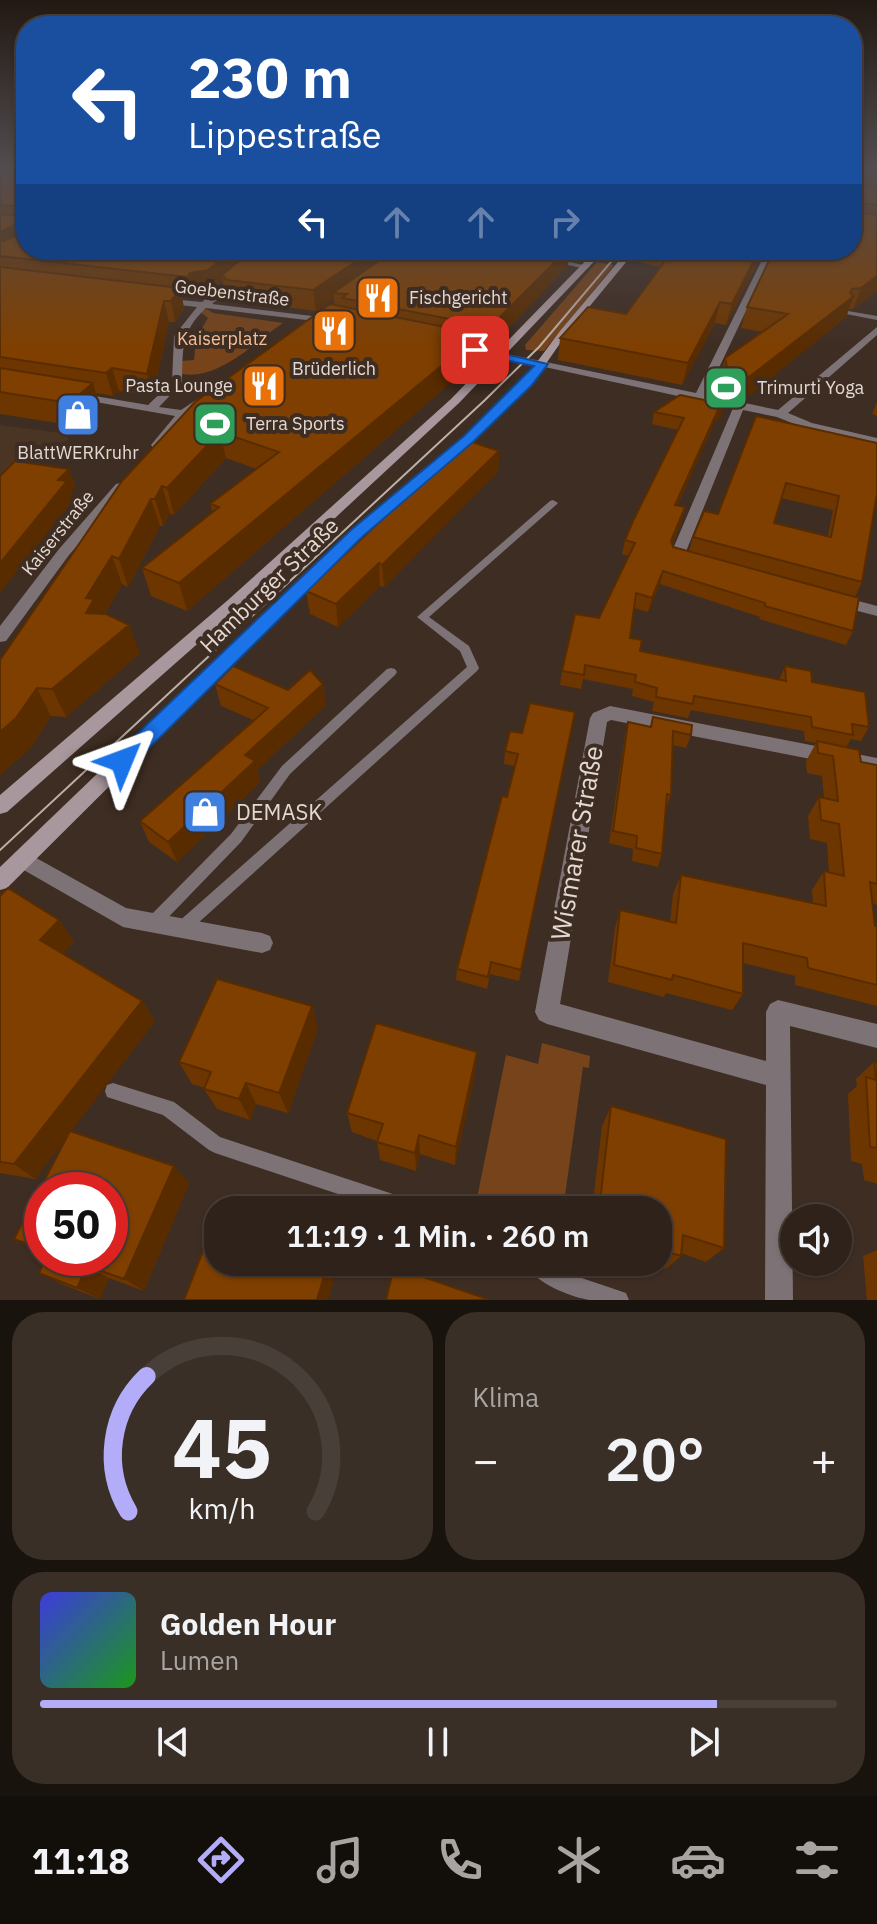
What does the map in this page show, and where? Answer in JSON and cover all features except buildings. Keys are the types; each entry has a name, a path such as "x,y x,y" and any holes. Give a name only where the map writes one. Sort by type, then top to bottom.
{"main road":[{"name":"Hamburger Straße","path":"0,806 233,604 501,355 592,260"},
{"name":"Hamburger Straße","path":"0,881 356,533 459,447 516,394 624,260"}],"street":[{"path":"151,408 177,383 179,336 203,305 257,260"},
{"path":"699,398 766,260"},
{"name":"Goebenstraße","path":"146,298 342,324"},
{"path":"305,327 329,310"},
{"path":"780,414 877,330"},
{"path":"445,344 780,414 808,426 877,442"},
{"path":"60,393 183,414"},
{"name":"Kaiserstraße","path":"0,637 64,552 138,466 183,414 208,396"},
{"path":"705,564 677,556 739,406"},
{"path":"820,595 877,611"},
{"name":"Wismarer Straße","path":"777,1076 547,1012 599,718 610,713 877,765"},
{"path":"22,859 123,917 262,943"},
{"path":"779,1300 778,1012 877,1036"}],"lane":[{"path":"570,264 586,267"},
{"path":"848,313 877,318"},
{"path":"182,928 473,668 465,649 422,617 553,503"},
{"path":"153,923 236,838 286,770 391,672"},
{"path":"113,1091 168,1108 215,1144 372,1196"},
{"path":"551,1276 619,1300"}],"shaded area":[{"path":"0,425 61,433 69,438 0,499"}],"green space":[{"path":"597,262 614,265 544,351 526,350 525,345"},
{"name":"Kaiserplatz","path":"207,309 213,313 283,323 223,366 196,374 182,374 181,361 194,360 196,338 208,318 200,312"},
{"path":"542,1043 590,1056 589,1068 583,1067 565,1196 477,1196 506,1055 538,1064"}],"tram line":[{"path":"0,850 485,400 539,347 613,260"}],"place":[{"name":"Fischgericht","path":"378,298"},
{"name":"Brüderlich","path":"334,331"},
{"name":"Pasta Lounge","path":"264,386"},
{"name":"Trimurti Yoga","path":"726,388"},
{"name":"BlattWERKruhr","path":"78,415"},
{"name":"Terra Sports","path":"215,424"},
{"name":"DEMASK","path":"205,812"}],"route":[{"path":"122,761 356,533 469,438 527,383 542,364 475,350"}]}
